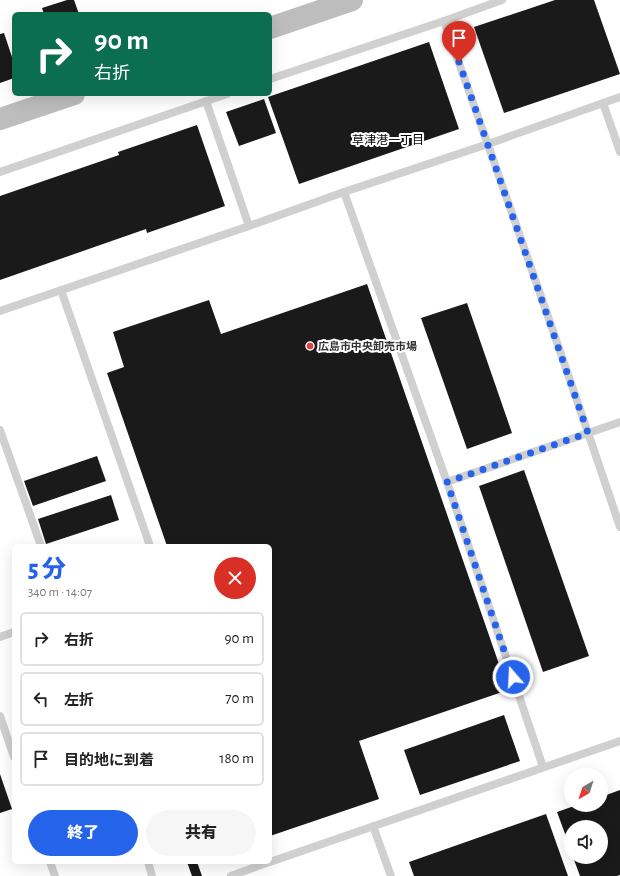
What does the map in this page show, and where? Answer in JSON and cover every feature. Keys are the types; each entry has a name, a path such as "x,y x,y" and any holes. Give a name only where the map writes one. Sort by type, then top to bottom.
{"street":[{"path":"272,27 352,0"},
{"path":"0,119 68,96"}],"lane":[{"path":"272,78 502,0"},
{"path":"444,21 620,527"},
{"path":"0,172 221,96"},
{"path":"0,311 344,192 488,144 620,97"},
{"path":"206,101 249,226"},
{"path":"603,103 620,152"},
{"path":"344,192 447,482 543,767"},
{"path":"61,290 149,544"},
{"path":"447,482 620,422"},
{"path":"0,430 40,544"},
{"path":"0,637 12,633"},
{"path":"0,716 12,751"},
{"path":"272,861 620,741"},
{"path":"373,826 391,876"},
{"path":"51,864 55,876"},
{"path":"149,864 152,876"},
{"path":"231,876 257,864"}],"building":[{"path":"67,0 74,0 78,12 43,12 42,8"},
{"path":"555,0 594,0 620,74 504,113 474,27"},
{"path":"4,33 12,57 12,79 0,83 0,34"},
{"path":"429,42 459,129 299,184 268,97"},
{"path":"264,99 276,133 239,146 226,112"},
{"path":"197,125 225,206 147,233 146,229 0,280 0,196 119,155 118,152"},
{"path":"367,284 508,690 359,741 379,799 272,835 272,544 166,544 107,373 124,367 113,332 209,300 221,334"},
{"path":"467,303 512,433 467,449 421,318"},
{"path":"97,456 106,481 33,506 24,481"},
{"path":"524,470 589,656 543,672 479,486"},
{"path":"111,495 119,520 46,544 38,519"},
{"path":"504,715 520,761 420,795 404,750"},
{"path":"0,774 12,809 0,813"},
{"path":"620,790 620,875 580,876 576,864 608,864 608,820 564,820 564,831 557,812 564,810 564,812 608,812 608,794"},
{"path":"546,814 568,876 414,876 409,862"},
{"path":"188,864 198,864 202,876 192,876"}],"place":[{"name":"広島市中央卸売市場","path":"310,346"}],"district":[{"name":"草津港一丁目","path":"388,140"}],"route":[{"path":"459,62 588,433 447,482 513,677"}]}
